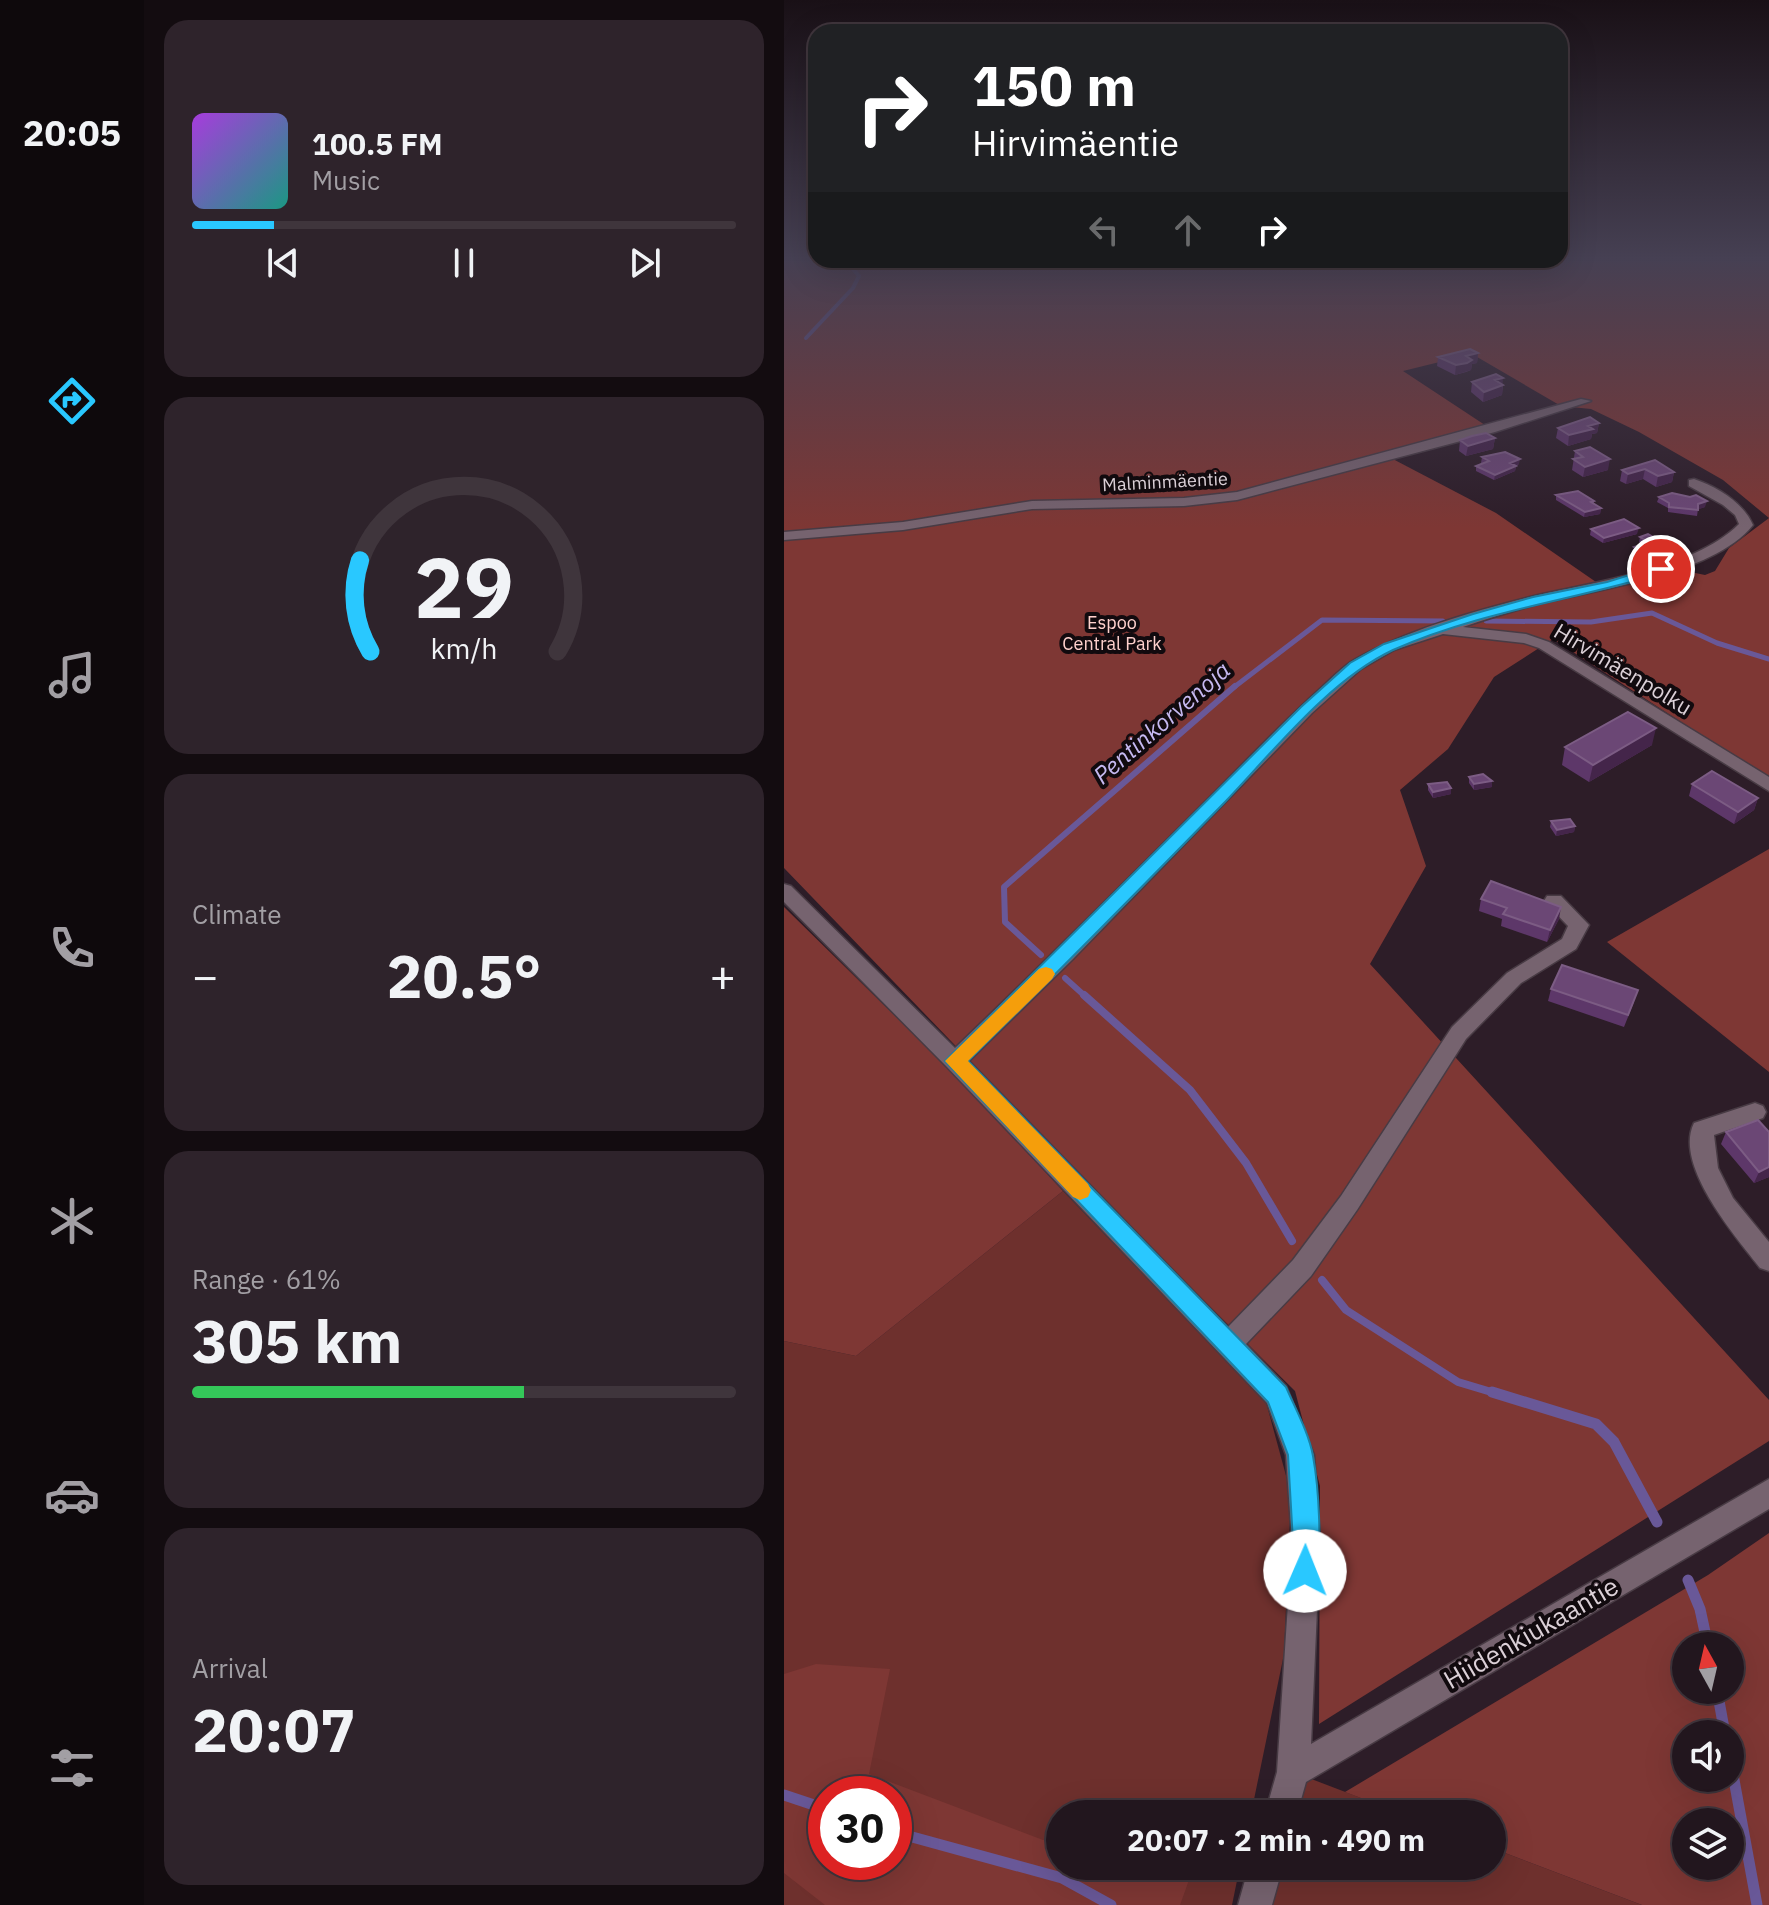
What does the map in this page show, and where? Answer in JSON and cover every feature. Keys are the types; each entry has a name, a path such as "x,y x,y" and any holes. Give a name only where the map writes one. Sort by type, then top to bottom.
{"street":[{"name":"Malminmäentie","path":"784,536 903,526 1032,505 1184,502 1237,496 1585,401"},
{"path":"955,1061 1097,923 1306,710 1355,666 1389,647 1441,630 1533,601 1623,581 1687,561 1736,535 1746,525 1741,513 1694,483"},
{"name":"Hirvimäenpolku","path":"1441,630 1526,639 1544,645 1769,785"},
{"path":"784,891 955,1061 1277,1395 1300,1455 1306,1542 1293,1772 1285,1800"},
{"path":"1229,1344 1302,1268 1340,1216 1459,1033 1514,978 1569,944 1579,925 1554,901"},
{"path":"1755,1112 1702,1130 1706,1169 1718,1193 1769,1260"},
{"name":"Hiidenkiukaantie","path":"1293,1772 1769,1493"},
{"path":"1255,1905 1262,1880"}],"shaded area":[{"path":"1063,1191 1266,1402 1291,1494 1284,1654 1254,1800 1046,1800 1046,1880 1237,1880 1232,1905 784,1905 784,1341 856,1356"},
{"path":"1293,1772 1366,1800 1285,1800"},
{"path":"1506,1853 1642,1905 1255,1905 1262,1880 1506,1880"}],"green space":[{"name":"Espoo Central Park","path":"784,350 1769,350 1769,518 1769,779 1553,639 1494,677 1448,749 1400,790 1426,866 1370,964 1769,1400 1769,1441 1319,1724 1320,1486 1295,1391 1140,1237 784,868","holes":["1472,354 1561,406 1591,409 1639,432 1723,480 1769,518 1729,548 1715,571 1705,575 1681,570 1640,583 1596,582 1496,513 1389,457 1491,429 1403,371"]},
{"path":"1769,849 1769,1072 1607,942"},
{"path":"784,907 946,1066 1063,1191 856,1356 784,1341"},
{"path":"1769,1533 1769,1905 1642,1905 1506,1853 1506,1800 1366,1800 1345,1792 1708,1575"},
{"path":"816,1664 890,1669 869,1774 874,1776 808,1776 808,1880 912,1880 912,1790 1046,1840 1046,1880 1189,1880 1180,1905 825,1905 784,1873 784,1674"}],"building":[{"path":"1466,350 1478,353 1466,356 1472,360 1467,363 1456,365 1438,357"},
{"path":"1496,374 1503,378 1495,380 1503,385 1484,392 1472,382"},
{"path":"1590,417 1599,423 1588,426 1593,429 1569,435 1558,428"},
{"path":"1486,433 1495,438 1468,446 1460,440 1472,436"},
{"path":"1590,447 1610,459 1585,467 1573,459 1583,457 1575,451"},
{"path":"1505,452 1520,459 1510,463 1516,466 1495,475 1476,466 1489,461 1482,457"},
{"path":"1655,460 1674,472 1658,476 1645,469 1628,474 1622,470"},
{"path":"1578,491 1601,508 1585,512 1556,495"},
{"path":"1672,493 1690,497 1696,495 1707,501 1698,504 1698,510 1669,507 1669,503 1659,497"},
{"path":"1624,519 1639,528 1604,538 1591,529"},
{"path":"1648,534 1655,538 1647,541 1640,537"},
{"path":"1652,541 1659,546 1641,552 1634,547"},
{"path":"1628,712 1656,728 1593,765 1565,747"},
{"path":"1712,771 1758,798 1738,812 1692,784"},
{"path":"1483,774 1492,781 1474,784 1469,777"},
{"path":"1447,782 1451,788 1433,792 1428,784"},
{"path":"1570,819 1575,826 1557,830 1551,821"},
{"path":"1491,881 1561,907 1550,930 1503,914 1507,908 1481,899"},
{"path":"1562,965 1638,990 1628,1015 1551,989"},
{"path":"1758,1120 1769,1132 1769,1167 1759,1172 1726,1132"}],"waterway":[{"name":"Pentinkorvenoja","path":"1486,621 1591,622 1652,613 1717,643 1769,659"},
{"name":"Pentinkorvenoja","path":"1233,688 1322,620 1443,621"},
{"name":"Pentinkorvenoja","path":"1041,955 1005,922 1004,887 1235,686"},
{"name":"Pentinkorvenoja","path":"1065,978 1086,997"},
{"name":"Pentinkorvenoja","path":"1084,995 1190,1090 1246,1163 1292,1241"},
{"name":"Pentinkorvenoja","path":"1322,1280 1346,1310 1458,1382 1498,1394"},
{"name":"Pentinkorvenoja","path":"1492,1392 1596,1424 1614,1442 1657,1522"},
{"name":"Pentinkorvenoja","path":"1688,1580 1700,1609 1705,1632"},
{"name":"Pentinkorvenoja","path":"1720,1704 1722,1720"},
{"name":"Pentinkorvenoja","path":"1736,1792 1757,1905"},
{"path":"784,1795 808,1803"},
{"path":"912,1837 1062,1878 1111,1905"}],"slow traffic":[{"path":"1046,974 955,1061 1080,1190"}],"route":[{"path":"1305,1571 1300,1455 1277,1395 955,1061 1086,934 1306,710 1355,666 1389,647 1478,617 1533,601 1610,585 1661,569"}]}
